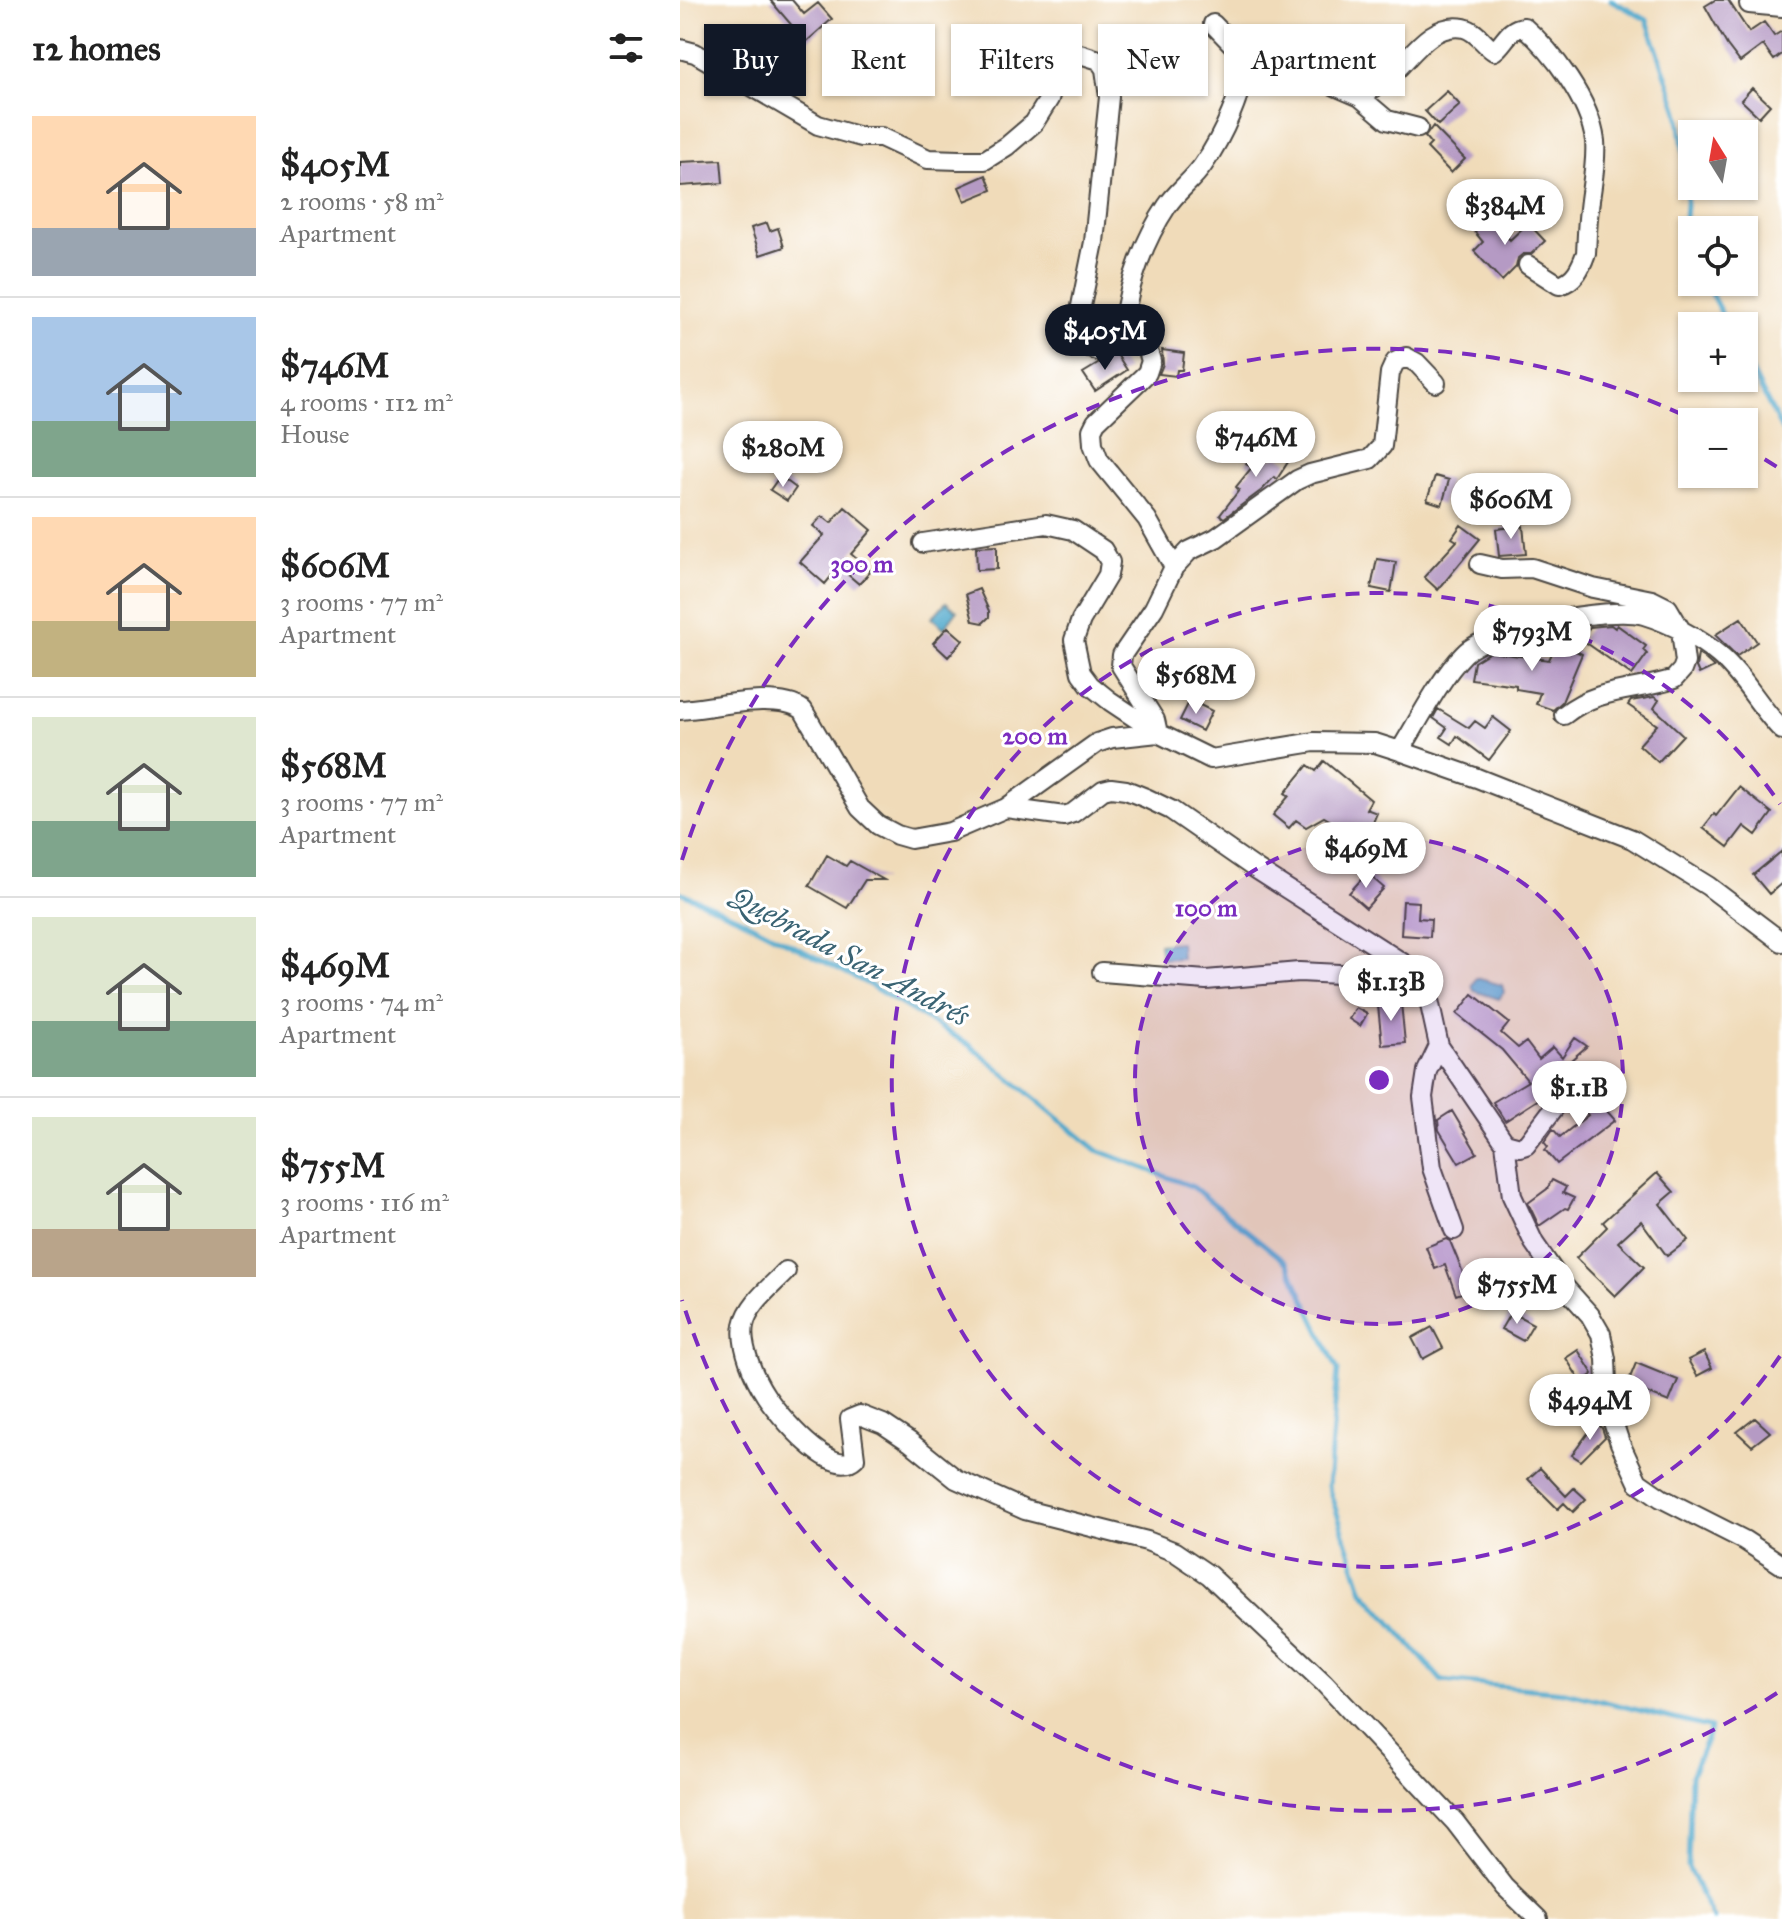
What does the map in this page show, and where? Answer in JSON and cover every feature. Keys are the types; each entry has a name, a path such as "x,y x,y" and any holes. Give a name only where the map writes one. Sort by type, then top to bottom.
{"street":[{"path":"1749,4 1782,7"},
{"path":"1213,24 1224,35"},
{"path":"1418,128 1387,120 1360,97 1393,73 1430,36 1464,28 1476,33 1494,51 1511,30 1524,27 1555,58 1581,101 1595,141 1586,253 1573,278 1559,285 1528,265"},
{"path":"680,49 695,53 818,125 861,137 881,137 928,159 959,160 985,160 1034,123 1049,99 1059,64 1066,58 1080,54 1099,60 1105,69 1109,97 1094,242 1078,321 1079,335 1085,346 1098,351 1110,342 1124,321 1136,270 1153,231 1168,204 1204,163 1223,129 1236,96"},
{"path":"1124,321 1144,337 1151,361 1147,373 1096,422 1092,430 1093,444 1099,460 1158,535 1174,567"},
{"path":"1158,733 1155,720 1121,666 1122,655 1154,608 1174,567 1189,551 1216,538 1297,480 1370,459 1378,453 1382,446 1390,373 1395,362 1406,357 1417,363 1436,383"},
{"path":"923,543 1046,524 1073,530 1103,550 1110,562 1108,575 1081,620 1074,640 1081,673 1110,701 1158,733 1211,759 1314,742 1375,743 1400,751 1632,839 1708,886 1782,942"},
{"path":"1480,564 1502,569 1532,568 1593,588 1652,600 1668,608 1681,630 1685,662 1674,679 1599,695 1578,704 1564,715"},
{"path":"1400,751 1463,655 1480,642 1543,623 1598,614 1642,614 1681,630 1720,656 1782,730"},
{"path":"680,710 764,702 793,703 803,710 853,799 878,825 911,839 950,832 1006,808 1097,743 1112,738 1158,733"},
{"path":"1006,808 1064,816 1073,813 1103,790 1126,790 1171,810 1256,869 1409,967 1420,978 1435,1019 1439,1046 1505,1143 1512,1196 1534,1243 1563,1285 1590,1315 1601,1334 1606,1359 1608,1407 1638,1482 1661,1498 1744,1540 1782,1565"},
{"path":"1102,972 1206,980 1299,972 1420,978"},
{"path":"1439,1046 1427,1071 1423,1097 1432,1168 1454,1230"},
{"path":"1505,1143 1520,1147 1526,1145 1554,1108"},
{"path":"786,1271 749,1311 744,1325 744,1343 764,1393 807,1444 829,1458 844,1464 851,1462 855,1458 850,1419 860,1415 896,1433 956,1479 1025,1510 1147,1541 1175,1552 1209,1575 1324,1683 1455,1822 1505,1887 1538,1919"}],"water":[{"path":"946,602 957,611 944,628 932,618"},
{"path":"1180,942 1181,958 1161,959 1159,944"},
{"path":"1476,978 1502,985 1504,992 1499,999 1474,991 1472,985"}],"building":[{"path":"770,0 792,0 804,14 818,3 832,19 822,24 822,28 806,42 806,24 791,24"},
{"path":"1715,0 1728,0 1749,32 1764,22 1774,36 1782,31 1782,54 1774,60 1763,45 1740,62 1705,6"},
{"path":"1752,88 1770,105 1759,117 1741,100"},
{"path":"1447,91 1460,105 1438,125 1425,111"},
{"path":"1433,126 1465,159 1451,173 1427,148 1431,144 1425,137"},
{"path":"721,160 723,183 680,186 680,162"},
{"path":"986,175 992,190 965,201 959,187"},
{"path":"1489,217 1510,240 1528,223 1545,241 1531,254 1518,258 1516,267 1502,281 1474,251 1483,242 1474,231"},
{"path":"767,223 770,231 778,228 784,247 760,255 751,228"},
{"path":"1162,350 1184,353 1182,370 1177,370 1176,376 1159,374 1163,364"},
{"path":"1116,353 1127,370 1095,391 1083,373"},
{"path":"1254,449 1273,459 1276,454 1288,462 1277,479 1274,477 1262,490 1224,518 1220,515 1252,467 1246,464"},
{"path":"780,476 796,488 787,501 770,490"},
{"path":"1435,476 1449,480 1442,505 1427,500"},
{"path":"845,507 872,530 851,554 871,571 859,584 839,567 825,584 800,562 824,535 813,526 822,516 831,523"},
{"path":"1461,525 1480,539 1438,590 1424,577 1457,541 1452,538"},
{"path":"1523,526 1526,554 1499,556 1496,529"},
{"path":"997,546 997,569 977,570 976,547"},
{"path":"1377,559 1396,562 1391,592 1371,588"},
{"path":"979,589 989,611 989,617 983,623 973,621 966,594"},
{"path":"1741,618 1757,642 1737,656 1715,635"},
{"path":"1611,625 1615,628 1617,625 1646,646 1643,650 1647,654 1632,675 1581,639 1590,627"},
{"path":"948,627 963,640 948,657 933,643"},
{"path":"1557,642 1582,654 1562,702 1553,710 1536,704 1540,693 1516,689 1516,685 1471,679 1474,662 1490,652 1549,660"},
{"path":"1698,654 1714,667 1699,674 1696,667"},
{"path":"1654,697 1659,700 1654,708 1683,735 1658,762 1639,745 1657,725 1628,705 1631,701"},
{"path":"1190,700 1212,711 1202,731 1180,720"},
{"path":"1438,709 1469,728 1475,721 1485,728 1493,717 1511,731 1489,760 1457,736 1452,744 1441,737 1447,728 1433,718"},
{"path":"1324,761 1371,800 1366,809 1377,813 1371,827 1358,842 1349,832 1324,817 1306,827 1296,820 1289,828 1273,815 1289,796 1285,793 1308,765 1316,771"},
{"path":"1739,787 1772,813 1756,835 1744,826 1728,847 1703,828"},
{"path":"1782,851 1782,883 1769,894 1753,875"},
{"path":"827,855 846,866 850,861 884,880 865,880 847,908 809,886"},
{"path":"1367,873 1384,888 1366,908 1349,893"},
{"path":"1403,901 1419,902 1418,918 1431,919 1430,937 1401,935"},
{"path":"1473,994 1509,1023 1501,1033 1518,1048 1526,1042 1539,1059 1553,1047 1562,1057 1575,1038 1587,1046 1545,1083 1550,1092 1505,1121 1493,1102 1528,1081 1502,1050 1457,1014"},
{"path":"1377,996 1389,1004 1401,1003 1405,1043 1382,1045"},
{"path":"1356,1008 1367,1014 1360,1026 1349,1019"},
{"path":"1588,1090 1615,1120 1557,1164 1545,1150 1548,1147 1544,1142 1553,1129 1560,1137 1588,1115 1576,1101"},
{"path":"1452,1111 1477,1153 1459,1163 1439,1130 1438,1120"},
{"path":"1657,1173 1674,1192 1660,1204 1688,1240 1667,1256 1641,1221 1618,1242 1644,1267 1615,1296 1576,1258 1607,1227 1603,1222"},
{"path":"1552,1180 1566,1187 1563,1193 1574,1198 1568,1209 1539,1226 1528,1203 1547,1189"},
{"path":"1446,1239 1450,1241 1470,1290 1456,1295 1445,1265 1435,1269 1426,1247"},
{"path":"1511,1312 1533,1324 1523,1341 1501,1329"},
{"path":"1432,1327 1443,1348 1423,1359 1412,1338"},
{"path":"1578,1350 1593,1374 1581,1382 1566,1358"},
{"path":"1704,1352 1712,1368 1697,1376 1688,1360"},
{"path":"1636,1363 1678,1380 1669,1402 1627,1385"},
{"path":"1755,1418 1770,1432 1752,1446 1737,1432"},
{"path":"1596,1422 1605,1437 1581,1461 1572,1455"},
{"path":"1540,1468 1566,1496 1574,1488 1586,1499 1573,1512 1564,1503 1558,1509 1528,1479"}],"waterway":[{"path":"1611,0 1647,20 1678,111 1688,183 1685,216"},
{"path":"1712,296 1721,312"},
{"path":"1758,383 1782,430"},
{"name":"Quebrada San Andrés","path":"680,892 743,920 868,984 971,1046 1097,1150 1193,1187 1287,1263 1338,1370 1328,1486 1363,1591 1442,1681 1565,1692 1711,1728 1691,1776 1688,1867 1713,1919"}]}
